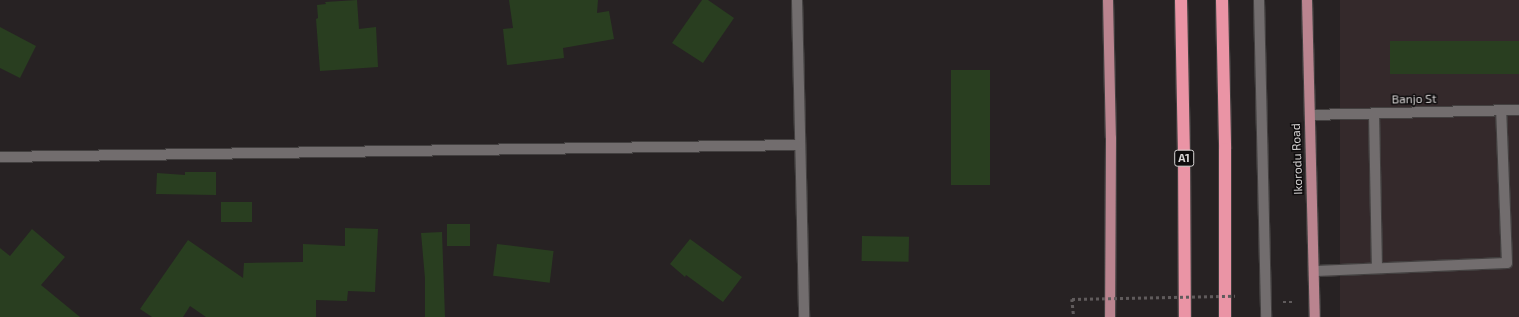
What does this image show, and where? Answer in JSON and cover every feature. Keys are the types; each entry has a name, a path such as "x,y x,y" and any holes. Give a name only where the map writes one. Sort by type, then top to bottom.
{"highway":[{"name":"A1","path":"1181,0 1185,317"},
{"path":"1222,0 1225,149 1225,317"}],"main road":[{"path":"1108,0 1111,138 1110,317"},
{"name":"Ikorodu Road","path":"1307,0 1315,317"}],"street":[{"path":"797,0 804,317"},
{"path":"1259,0 1266,317"},
{"path":"1315,271 1507,263 1501,110"},
{"name":"Banjo St","path":"1310,115 1519,110"},
{"path":"1374,113 1377,268"},
{"path":"0,157 800,145"}],"path":[{"path":"1074,317 1072,299 1235,296"}],"shaded area":[{"path":"1340,0 1519,0 1519,317 1340,317"}],"building":[{"path":"357,0 359,29 376,27 378,67 320,71 316,19 318,18 317,5 326,4 325,2"},
{"path":"509,0 598,0 597,13 609,11 614,39 563,48 564,58 507,65 503,29 513,28"},
{"path":"702,0 708,0 734,18 703,63 672,43"},
{"path":"0,27 36,46 20,78 0,68"},
{"path":"1390,41 1519,41 1519,74 1390,74"},
{"path":"951,70 990,70 990,185 951,185"},
{"path":"185,172 216,172 216,195 156,194 157,173 185,175"},
{"path":"221,202 252,202 252,222 221,222"},
{"path":"447,224 470,224 470,246 447,246"},
{"path":"345,228 378,229 375,292 348,291 347,301 316,300 316,317 206,317 190,306 183,317 152,317 140,309 188,240 243,278 244,263 303,262 303,244 345,246"},
{"path":"32,229 65,257 41,285 80,317 0,317 0,248 10,256"},
{"path":"442,232 445,317 425,317 425,278 421,233"},
{"path":"862,236 909,237 909,262 862,261"},
{"path":"690,239 742,277 723,302 686,275 685,277 670,264"},
{"path":"497,244 554,251 550,283 493,276"}]}
